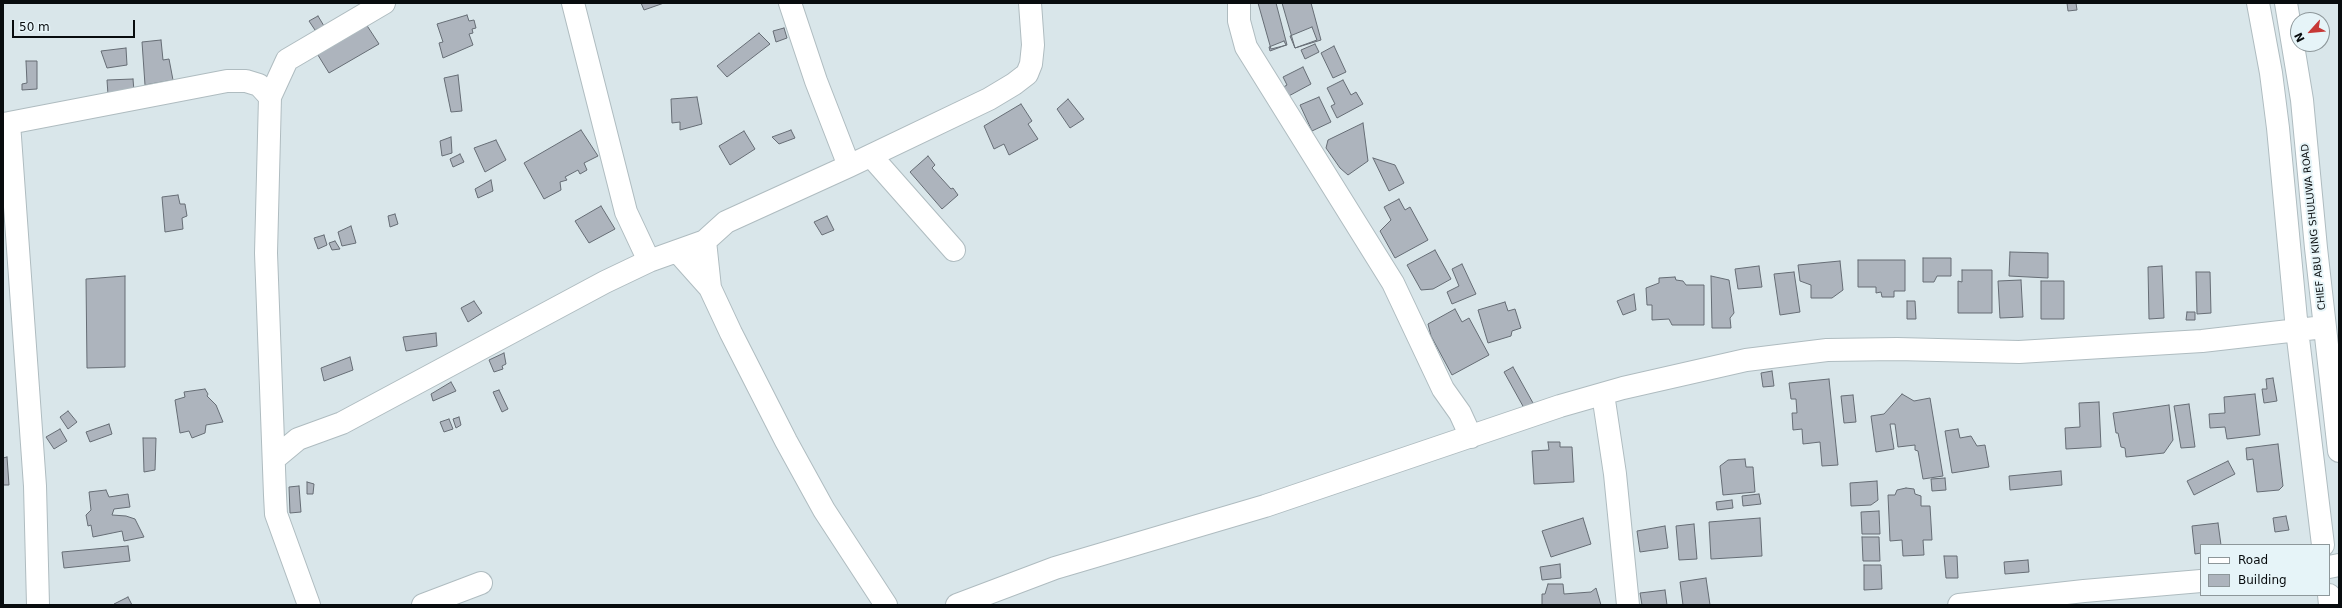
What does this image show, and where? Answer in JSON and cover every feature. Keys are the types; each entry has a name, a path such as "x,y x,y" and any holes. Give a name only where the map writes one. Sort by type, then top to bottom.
{"street":[{"path":"309,605 276,514 274,426 266,253 270,97 287,60 384,3"},
{"path":"573,3 626,212 649,261"},
{"path":"790,3 816,81 849,166"},
{"path":"274,459 298,439 342,423 605,282 649,261 705,240 726,222 849,166 990,98 1027,74 1031,64 1033,45 1030,3"},
{"path":"1239,3 1239,21 1246,48 1393,283 1443,388 1460,413 1471,437"},
{"path":"2258,3 2271,73 2278,128 2297,330 2323,544"},
{"name":"CHIEF ABU KING SHULUWA ROAD","path":"2286,3 2302,100 2324,327 2339,451"},
{"path":"38,605 34,486 6,124 227,81 246,81 259,85 270,97"},
{"path":"870,156 954,250"},
{"path":"705,240 710,288"},
{"path":"677,251 710,288 786,441 824,510 884,605"},
{"path":"957,605 1056,568 1266,506 1560,406 1603,394 1746,360 1827,350 1897,349 2019,352 2202,341 2324,327"},
{"path":"1603,394 1615,474 1628,605"},
{"path":"274,426 298,439"},
{"path":"1959,605 2200,580"},
{"path":"423,605 481,583"}],"building":[{"path":"641,3 664,3 644,10"},
{"path":"1258,3 1276,3 1287,45 1271,49"},
{"path":"1282,3 1311,3 1321,40 1295,48"},
{"path":"2067,3 2076,3 2077,10 2068,11"},
{"path":"467,15 469,21 474,20 476,28 472,29 473,33 469,34 473,45 443,58 439,43 443,42 437,24"},
{"path":"318,16 324,26 315,30 309,21"},
{"path":"364,21 379,44 329,73 313,47"},
{"path":"1312,27 1317,40 1295,48 1290,36"},
{"path":"784,28 787,38 776,42 773,31"},
{"path":"759,33 770,44 727,77 717,66"},
{"path":"161,40 163,60 169,59 173,80 145,85 142,42"},
{"path":"1284,41 1286,45 1270,51 1269,47"},
{"path":"1315,44 1319,52 1305,59 1301,50"},
{"path":"1334,46 1346,72 1333,78 1321,53"},
{"path":"126,48 127,65 107,68 101,51"},
{"path":"26,61 37,61 37,89 22,90 22,84 27,83"},
{"path":"1303,67 1311,84 1285,98 1280,89 1287,85 1283,77"},
{"path":"458,75 462,111 451,112 444,78"},
{"path":"133,79 134,91 108,95 107,80"},
{"path":"1343,80 1351,95 1356,92 1363,104 1337,118 1331,106 1335,104 1327,88"},
{"path":"697,97 702,124 680,130 680,122 672,123 671,99"},
{"path":"1319,97 1331,122 1312,131 1300,105"},
{"path":"1068,99 1084,119 1070,128 1057,109"},
{"path":"1021,104 1032,121 1028,124 1038,139 1009,155 1004,144 994,149 984,126"},
{"path":"1363,123 1368,161 1348,175 1340,168 1326,148 1328,140"},
{"path":"581,130 598,156 584,163 587,170 580,174 578,170 565,177 567,180 560,182 561,190 544,199 524,163"},
{"path":"791,130 795,138 779,144 772,137"},
{"path":"744,131 755,149 730,165 719,146"},
{"path":"451,137 452,153 442,156 440,141"},
{"path":"496,140 506,160 485,172 474,148"},
{"path":"460,154 464,162 453,167 450,159"},
{"path":"928,156 935,165 932,168 951,189 953,188 958,195 942,209 910,172"},
{"path":"1373,158 1395,165 1404,183 1389,191"},
{"path":"491,180 493,191 478,198 475,189"},
{"path":"178,195 180,204 185,204 187,216 182,218 183,229 165,232 162,197"},
{"path":"1399,199 1405,210 1410,207 1428,240 1395,258 1380,231 1391,220 1384,207"},
{"path":"601,206 615,229 589,243 575,221"},
{"path":"395,214 398,224 390,227 388,216"},
{"path":"827,216 834,230 822,235 814,222"},
{"path":"351,226 356,243 342,246 338,232"},
{"path":"324,235 327,245 318,249 314,238"},
{"path":"335,241 340,249 332,250 329,243"},
{"path":"1435,250 1451,279 1433,289 1421,290 1407,265"},
{"path":"2010,252 2048,253 2048,278 2009,276"},
{"path":"1923,258 1951,258 1951,276 1937,276 1934,282 1923,282"},
{"path":"1858,260 1905,260 1905,291 1894,291 1894,297 1882,297 1881,292 1876,293 1876,287 1858,287"},
{"path":"1840,261 1843,290 1832,298 1811,298 1811,285 1800,281 1798,265"},
{"path":"1462,264 1476,294 1452,304 1447,292 1459,286 1452,269"},
{"path":"1759,266 1762,287 1738,289 1735,269"},
{"path":"2162,266 2164,318 2149,319 2148,267"},
{"path":"1962,270 1992,270 1992,313 1958,313 1958,281 1962,282"},
{"path":"1794,272 1800,312 1780,315 1774,274"},
{"path":"2196,272 2210,272 2211,313 2197,314"},
{"path":"125,276 125,367 87,368 86,279"},
{"path":"1711,276 1729,280 1734,313 1730,318 1731,328 1712,328"},
{"path":"1675,277 1676,280 1683,281 1686,285 1704,285 1704,325 1672,325 1669,319 1652,320 1652,305 1647,305 1646,288 1659,283 1659,278"},
{"path":"2021,280 2023,317 2000,318 1998,281"},
{"path":"2041,281 2064,281 2064,319 2041,319"},
{"path":"1634,294 1636,310 1623,315 1617,301"},
{"path":"474,301 482,313 468,322 461,308"},
{"path":"1907,301 1915,301 1916,319 1907,319"},
{"path":"1505,302 1508,311 1515,309 1521,328 1512,331 1511,336 1488,343 1478,310"},
{"path":"1455,309 1462,322 1469,318 1489,355 1452,375 1431,336 1428,324"},
{"path":"2187,312 2195,312 2195,320 2186,320"},
{"path":"436,333 437,346 406,351 403,337"},
{"path":"504,353 506,364 502,366 503,369 494,372 489,360"},
{"path":"350,357 353,370 324,381 321,368"},
{"path":"1513,367 1533,403 1524,408 1504,372"},
{"path":"1772,371 1774,386 1763,387 1761,373"},
{"path":"2273,378 2277,401 2264,403 2262,389 2267,389 2266,379"},
{"path":"1829,379 1838,465 1822,466 1820,442 1803,444 1802,429 1793,430 1792,413 1797,413 1796,399 1791,399 1789,383"},
{"path":"451,382 456,391 433,401 431,394"},
{"path":"205,389 208,394 207,396 216,405 223,422 206,425 205,433 192,438 189,431 180,433 175,400 185,397 184,392"},
{"path":"499,390 508,409 502,412 493,392"},
{"path":"1902,394 1914,401 1930,398 1943,476 1923,479 1918,451 1915,450 1915,445 1898,447 1895,424 1890,424 1894,449 1876,452 1871,416 1884,414"},
{"path":"2255,394 2260,435 2227,439 2225,427 2210,428 2209,414 2225,413 2224,397"},
{"path":"1853,395 1856,422 1844,423 1841,396"},
{"path":"2099,402 2101,447 2066,449 2065,428 2080,427 2079,403"},
{"path":"2189,404 2195,447 2181,448 2174,406"},
{"path":"2169,405 2173,440 2164,453 2126,457 2125,448 2121,447 2118,433 2116,433 2113,413"},
{"path":"68,411 77,422 68,429 60,417"},
{"path":"459,417 461,425 456,428 453,419"},
{"path":"449,419 453,429 444,432 440,422"},
{"path":"109,424 112,434 90,442 86,432"},
{"path":"60,429 67,441 54,449 46,437"},
{"path":"1958,429 1960,438 1971,436 1977,446 1985,445 1989,467 1952,473 1945,431"},
{"path":"143,438 156,438 155,470 144,472"},
{"path":"1548,442 1560,442 1560,447 1572,447 1574,482 1534,484 1532,451 1549,450"},
{"path":"2278,444 2283,486 2279,490 2257,492 2253,459 2247,460 2246,448"},
{"path":"7,457 9,485 3,485 3,458"},
{"path":"1745,459 1746,467 1753,467 1755,492 1723,495 1720,466 1728,460"},
{"path":"2228,461 2235,474 2194,495 2187,481"},
{"path":"2061,471 2062,485 2010,490 2009,476"},
{"path":"1945,478 1946,490 1932,491 1931,479"},
{"path":"1877,481 1878,500 1871,505 1851,506 1850,483"},
{"path":"307,482 314,484 313,494 307,494"},
{"path":"299,486 301,512 290,513 289,487"},
{"path":"1906,488 1914,489 1915,494 1921,496 1921,506 1930,506 1932,540 1923,540 1924,555 1903,556 1902,540 1890,541 1888,495 1895,495 1897,490"},
{"path":"106,490 109,497 128,494 130,507 114,509 112,515 126,516 135,519 144,537 124,541 122,531 93,537 91,525 88,526 86,515 91,510 89,492"},
{"path":"1759,494 1761,504 1743,506 1742,496"},
{"path":"1732,500 1733,508 1717,510 1716,502"},
{"path":"1879,511 1880,534 1862,534 1861,512"},
{"path":"2286,516 2289,530 2275,532 2273,518"},
{"path":"1583,518 1591,544 1551,557 1542,531"},
{"path":"1760,518 1762,556 1711,559 1709,522"},
{"path":"2218,523 2221,544 2200,544 2200,553 2195,554 2192,526"},
{"path":"1694,524 1697,559 1679,560 1676,526"},
{"path":"1665,526 1668,548 1640,552 1637,531"},
{"path":"1862,537 1879,537 1880,561 1863,561"},
{"path":"128,546 130,561 64,568 62,552"},
{"path":"1944,556 1957,556 1958,578 1946,578"},
{"path":"2028,560 2029,572 2005,574 2004,562"},
{"path":"1560,564 1561,578 1542,580 1540,567"},
{"path":"1864,565 1881,565 1882,589 1864,590"},
{"path":"1706,578 1710,605 1683,605 1680,582"},
{"path":"1548,584 1563,584 1564,594 1591,592 1596,588 1601,605 1542,605 1542,594 1545,594"},
{"path":"1665,590 1667,605 1642,605 1640,593"},
{"path":"128,597 132,605 114,604"}]}
